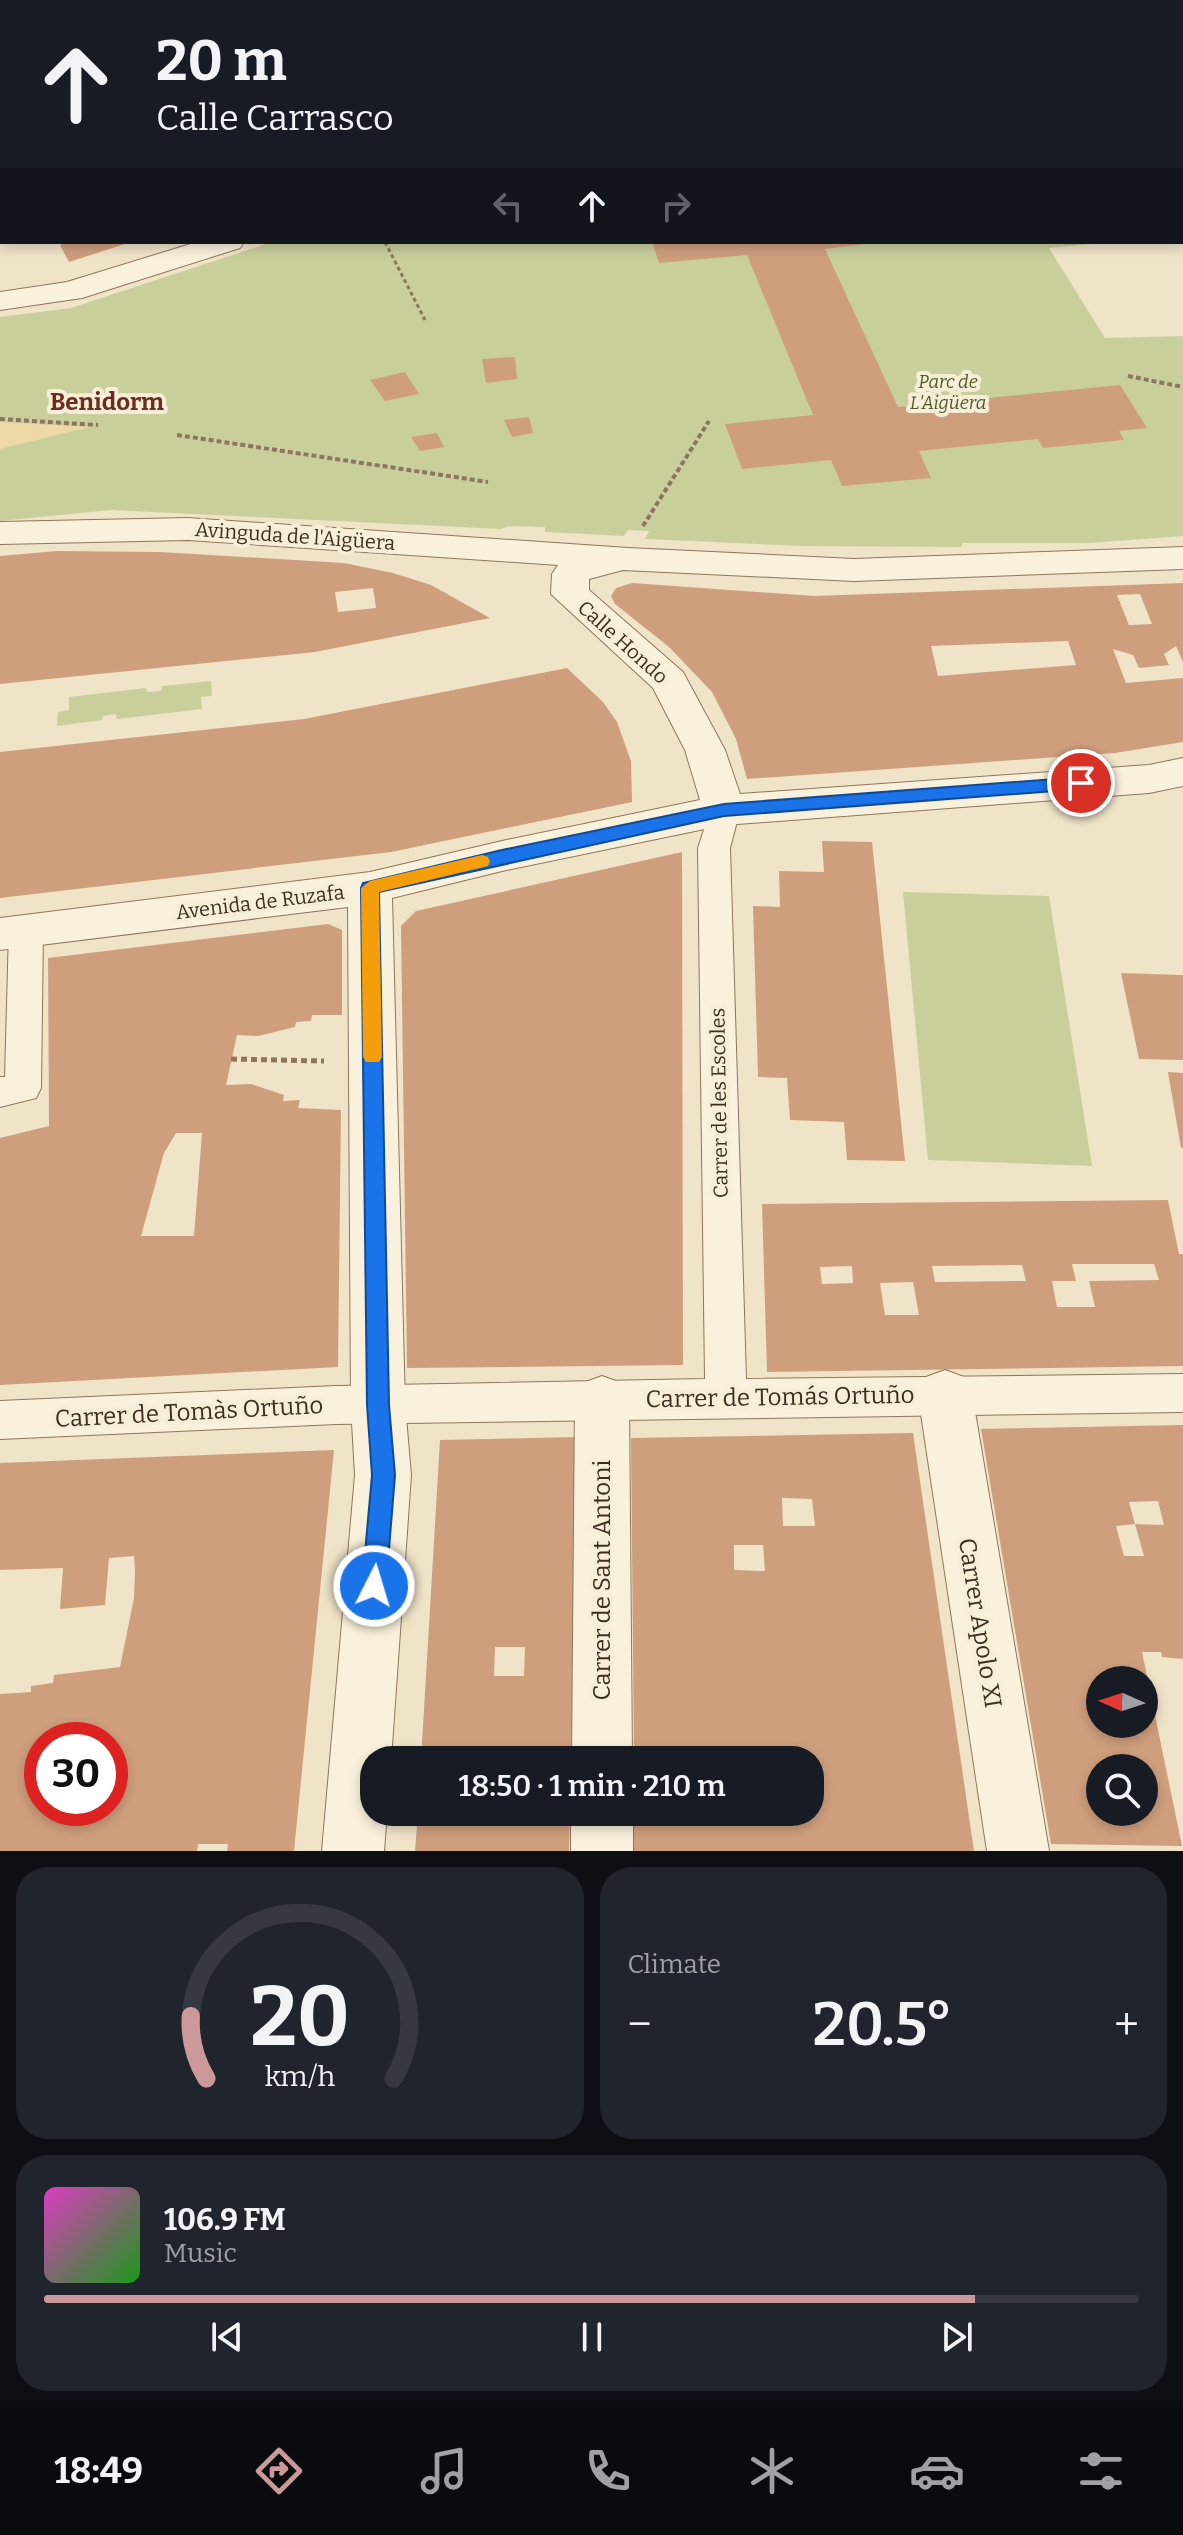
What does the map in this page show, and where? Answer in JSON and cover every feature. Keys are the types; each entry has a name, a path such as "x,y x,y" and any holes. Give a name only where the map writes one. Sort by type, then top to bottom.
{"street":[{"path":"0,301 71,291 223,244"},
{"name":"Avinguda de l'Aigüera","path":"0,533 188,529 590,556 633,546"},
{"path":"633,546 854,570 1183,558"},
{"name":"Calle Hondo","path":"633,546 570,574 570,594 669,681 705,750 724,810"},
{"name":"Avenida de Ruzafa","path":"13,932 370,888 502,856 724,810 1149,779 1183,772"},
{"name":"Carrer de les Escoles","path":"724,810 714,848 726,1398"},
{"path":"353,1851 383,1475 378,1405 370,888"},
{"path":"0,1092 23,1088 13,932"},
{"name":"Carrer de Tomás Ortuño","path":"378,1405 945,1394 1183,1393"},
{"name":"Carrer Apolo XI","path":"945,1394 1018,1851"},
{"name":"Carrer de Sant Antoni","path":"602,1400 602,1746"},
{"name":"Carrer de Tomàs Ortuño","path":"0,1420 378,1405"},
{"path":"602,1826 602,1851"}],"path":[{"path":"386,244 425,320"},
{"path":"1128,376 1183,387"},
{"path":"0,419 98,425"},
{"path":"633,546 709,421"},
{"path":"177,435 488,482"},
{"path":"231,1059 310,1062 373,1057"}],"green space":[{"name":"Parc de L'Aigüera","path":"266,244 1091,244 1049,248 1105,338 1183,336 1183,536 1090,543 962,543 962,547 801,546 645,539 649,531 628,530 624,536 545,532 545,527 509,526 501,529 111,510 0,521 0,317 71,308"},
{"path":"211,681 212,696 201,697 202,709 117,719 116,714 103,716 102,720 57,726 58,712 69,710 69,697 146,688 147,692 161,691 162,686"},
{"path":"903,892 1049,896 1092,1166 928,1160"}],"sand":[{"path":"0,422 90,427 0,449"}],"building":[{"path":"63,244 125,244 69,262 60,245"},
{"path":"653,244 864,244 825,249 898,407 1120,385 1147,428 1119,431 1124,440 1043,448 1038,439 919,451 931,478 842,486 831,460 742,469 725,424 813,415 747,255 659,263"},
{"path":"515,357 517,379 486,383 482,359"},
{"path":"405,372 419,394 385,401 370,380"},
{"path":"529,417 533,433 512,437 504,420"},
{"path":"437,433 444,447 420,451 411,437"},
{"path":"57,551 160,552 344,563 431,585 490,618 315,652 0,684 0,556","holes":["373,588 376,608 338,612 335,592"]},
{"path":"632,583 814,596 1183,583 1183,662 1176,646 1164,654 1169,665 1139,668 1133,655 1113,649 1126,683 1183,678 1183,742 1115,753 747,779 736,739 712,692 669,647 615,604 611,596 616,588","holes":["1140,594 1152,624 1129,625 1117,595","1068,641 1076,665 938,676 931,646"]},
{"path":"567,668 603,702 617,722 631,761 632,802 391,852 0,898 0,752 304,719"},
{"path":"822,841 872,842 905,1161 847,1160 844,1122 790,1120 787,1078 758,1077 753,906 780,907 779,871 824,872"},
{"path":"682,852 683,1365 407,1368 401,926 416,911"},
{"path":"328,924 342,930 342,1015 312,1015 311,1021 296,1022 295,1027 258,1036 237,1035 226,1085 251,1084 284,1095 283,1101 300,1100 298,1108 341,1110 338,1367 0,1385 0,1138 49,1126 48,958","holes":["176,1133 202,1133 194,1236 141,1236 164,1153"]},
{"path":"1121,973 1183,975 1183,1060 1139,1059"},
{"path":"1168,1072 1183,1073 1183,1148 1181,1148"},
{"path":"1168,1200 1179,1254 1183,1254 1183,1366 767,1372 762,1204","holes":["1072,1264 1154,1264 1159,1280 1089,1281 1095,1307 1057,1307 1052,1281 1076,1281","1022,1265 1026,1281 935,1282 932,1266","852,1266 853,1283 822,1284 820,1267","913,1282 919,1315 885,1315 880,1283"]},
{"path":"1183,1425 1183,1659 1162,1657 1161,1652 1142,1652 1145,1666 1086,1666 1086,1738 1158,1738 1158,1730 1182,1846 1051,1844 981,1429","holes":["1158,1501 1164,1525 1135,1524 1129,1502","1135,1524 1144,1556 1124,1556 1116,1526"]},
{"path":"913,1433 974,1851 634,1851 634,1826 824,1826 824,1746 634,1746 631,1438","holes":["782,1498 812,1499 815,1526 783,1526","734,1545 763,1545 765,1571 734,1570"]},
{"path":"576,1437 571,1746 422,1746 440,1440","holes":["495,1647 525,1647 524,1676 494,1676"]},
{"path":"334,1450 294,1851 227,1851 228,1844 198,1844 197,1851 0,1851 0,1694 31,1692 31,1686 53,1683 54,1675 120,1667 134,1598 135,1571 134,1556 109,1558 105,1605 60,1609 63,1568 0,1570 0,1463"},
{"path":"417,1826 570,1826 569,1851 415,1851"}],"slow traffic":[{"path":"373,1057 370,888 482,861"}],"district":[{"name":"Benidorm","path":"107,402"}],"route":[{"path":"374,1586 383,1475 378,1405 370,888 502,856 724,810 1081,783"}]}
